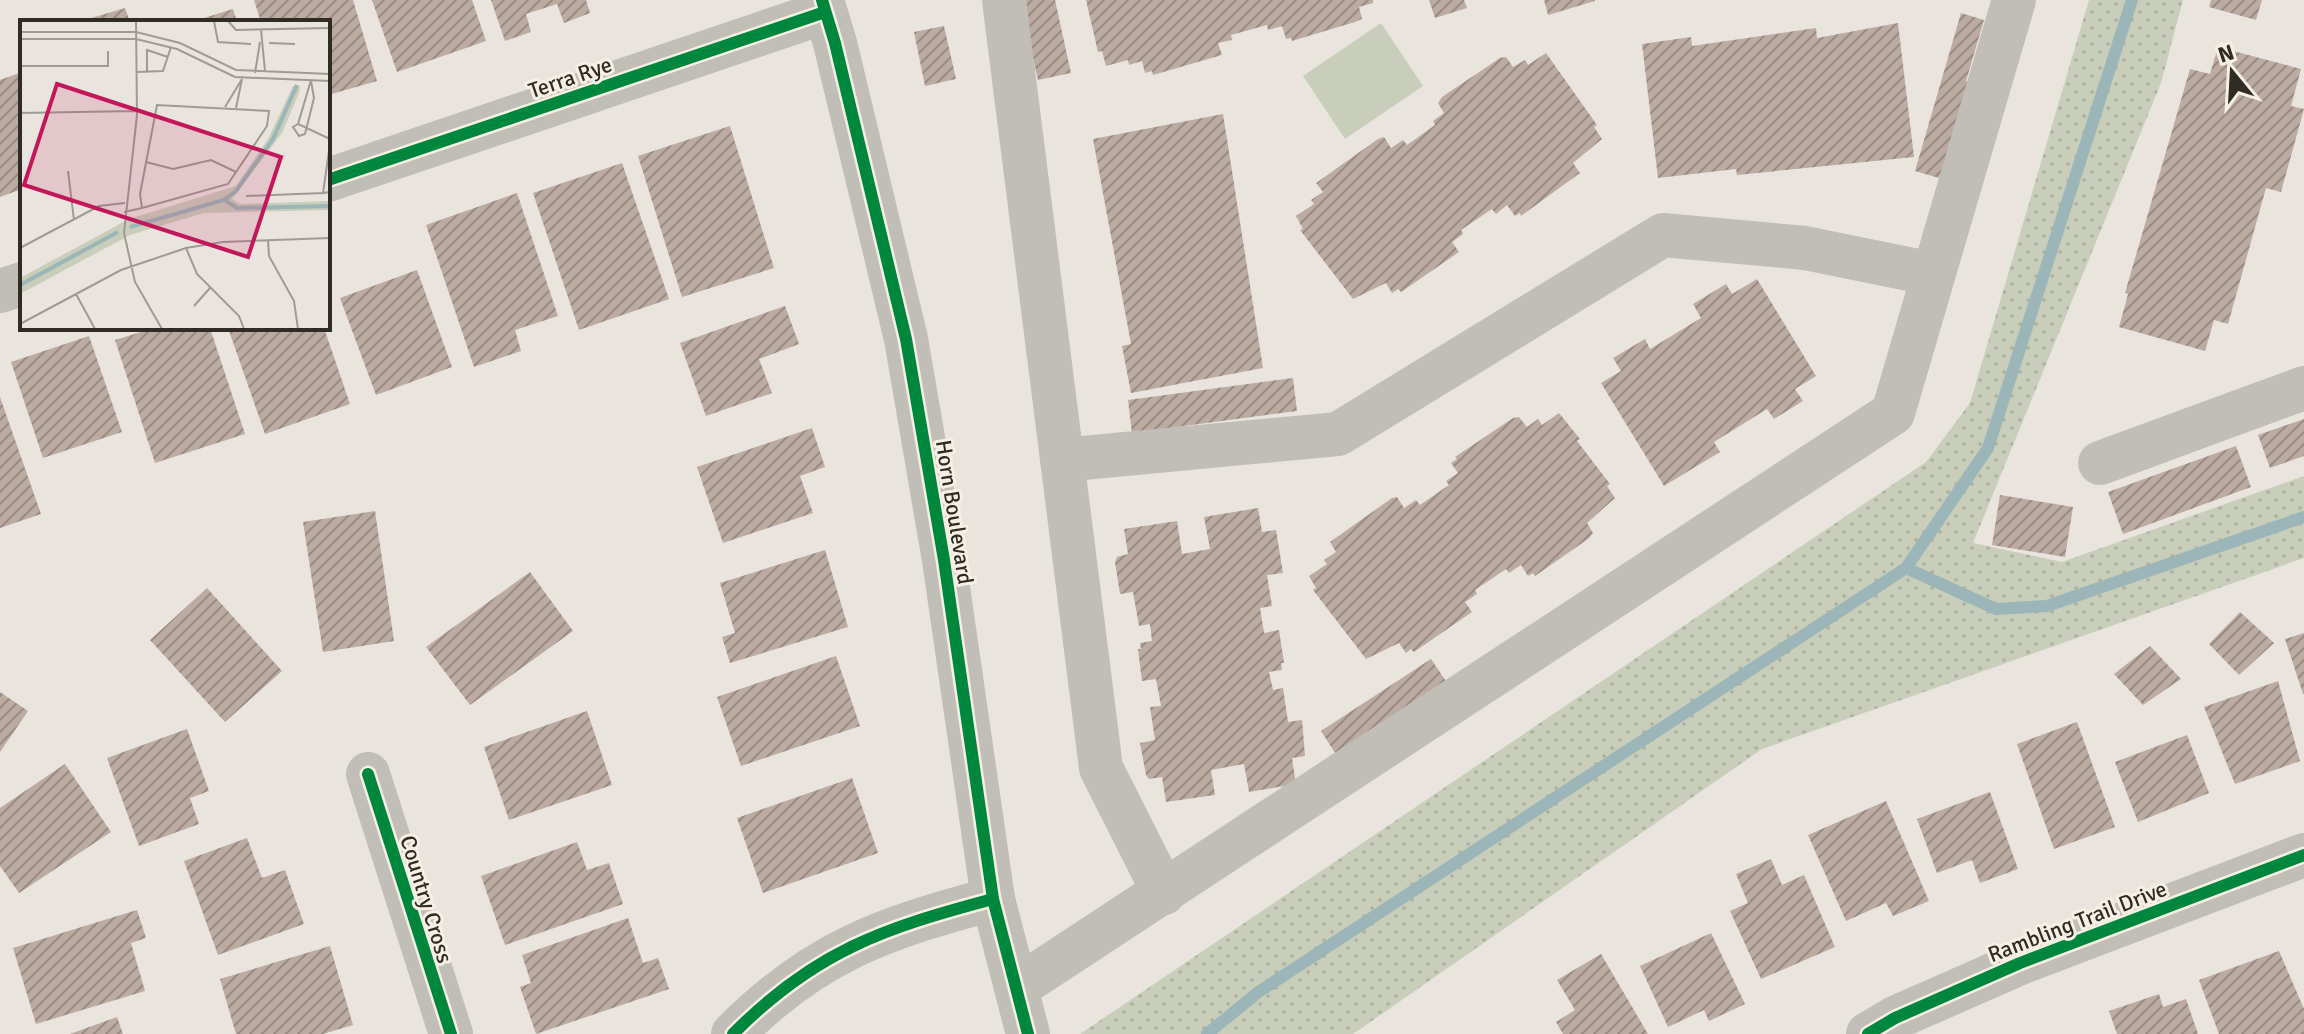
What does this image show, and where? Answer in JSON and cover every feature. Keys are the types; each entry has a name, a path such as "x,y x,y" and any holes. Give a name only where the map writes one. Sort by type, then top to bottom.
{"street":[{"path":"1004,0 1101,768 1164,893"},
{"path":"1016,988 1893,413 2014,0"},
{"name":"Terra Rye","path":"330,179 824,6"},
{"name":"Horn Boulevard","path":"824,6 906,339 944,560 993,899 1028,1034"},
{"path":"1062,460 1338,434 1663,235 1805,248 1933,274"},
{"path":"0,291 20,285"},
{"path":"2100,463 2304,388"},
{"name":"Country Cross","path":"368,774 451,1034"},
{"name":"Rambling Trail Drive","path":"1868,1034 1895,1018 2020,963 2304,855"},
{"path":"733,1034 761,1006 831,955 905,922 993,899"}],"green space":[{"path":"2089,0 2183,0 2161,83 1973,543 2062,562 2304,476 2304,558 1762,749 1353,1034 1080,1034 1926,462 1970,403"},
{"path":"1381,23 1423,86 1345,139 1303,76"}],"building":[{"path":"254,0 353,0 377,81 330,94 330,20 260,20"},
{"path":"372,0 472,0 486,41 397,72"},
{"path":"491,0 586,0 590,13 564,23 557,4 526,14 531,32 505,41"},
{"path":"1020,0 1055,0 1071,73 1038,80"},
{"path":"1086,0 1373,0 1373,3 1359,7 1362,19 1292,41 1291,38 1286,39 1282,26 1268,30 1267,25 1231,35 1232,40 1218,43 1222,55 1153,75 1152,71 1145,73 1142,61 1129,65 1128,60 1106,66 1102,51 1098,52"},
{"path":"1429,0 1464,0 1467,8 1435,18"},
{"path":"1544,0 1595,0 1595,1 1548,15"},
{"path":"2211,0 2262,0 2256,20 2209,7"},
{"path":"125,8 129,20 84,20"},
{"path":"233,9 236,20 197,20"},
{"path":"1961,13 1984,20 1966,81 1974,83 1946,180 1915,171"},
{"path":"1898,23 1914,157 1737,175 1736,169 1658,178 1642,44 1691,37 1692,46 1816,28 1817,38"},
{"path":"944,26 956,79 925,86 914,32"},
{"path":"2218,47 2301,69 2291,106 2304,109 2281,192 2266,188 2228,324 2214,320 2205,351 2119,327 2128,294 2125,293 2190,69 2210,74"},
{"path":"1546,53 1597,125 1594,127 1602,139 1573,163 1580,173 1521,216 1520,213 1515,216 1507,205 1496,214 1492,209 1461,230 1463,234 1452,242 1459,252 1401,292 1398,289 1392,293 1386,283 1353,299 1300,230 1303,229 1296,216 1314,204 1311,200 1323,192 1316,183 1378,139 1384,137 1391,148 1403,140 1407,145 1435,125 1433,121 1444,113 1438,103 1442,97 1500,58 1506,57 1513,67 1525,60 1528,65"},
{"path":"20,73 20,190 0,197 0,80"},
{"path":"1223,114 1263,368 1131,393 1122,346 1131,344 1093,139"},
{"path":"730,126 774,268 682,297 638,156"},
{"path":"622,163 669,299 579,330 533,193"},
{"path":"517,193 558,316 515,330 521,351 474,367 426,225"},
{"path":"417,270 452,367 376,395 340,298"},
{"path":"1757,279 1816,376 1795,389 1803,401 1774,419 1767,409 1714,442 1720,452 1664,486 1601,383 1621,371 1613,358 1645,339 1650,349 1701,318 1693,304 1726,284 1732,294"},
{"path":"785,306 799,344 759,359 772,393 706,416 680,343"},
{"path":"148,330 211,330 245,434 155,463 115,340"},
{"path":"229,330 325,330 350,404 265,434"},
{"path":"89,336 122,432 43,458 11,362"},
{"path":"1293,378 1297,411 1132,433 1128,400"},
{"path":"0,397 41,514 0,528"},
{"path":"1559,413 1610,484 1607,486 1615,498 1587,523 1593,533 1535,576 1533,573 1528,576 1521,565 1509,573 1506,569 1475,590 1477,594 1465,602 1472,612 1414,652 1411,649 1406,653 1399,643 1366,659 1313,590 1316,588 1309,576 1327,564 1324,560 1336,552 1330,542 1392,498 1397,497 1404,508 1416,500 1420,505 1449,485 1446,481 1458,473 1451,463 1457,459 1455,457 1513,418 1519,417 1527,427 1538,419 1542,425"},
{"path":"2304,419 2304,456 2270,468 2258,435"},
{"path":"812,428 825,467 800,476 813,513 723,543 697,467"},
{"path":"2236,446 2251,487 2123,534 2108,492"},
{"path":"2000,495 2073,507 2065,557 1992,545"},
{"path":"1258,508 1262,532 1276,530 1283,573 1267,575 1272,606 1260,608 1264,633 1279,630 1284,663 1281,663 1282,670 1269,672 1273,690 1283,688 1288,722 1302,720 1305,756 1292,758 1296,784 1249,792 1244,764 1211,770 1215,795 1166,802 1162,777 1149,779 1146,775 1140,743 1155,740 1150,707 1161,706 1156,679 1142,681 1138,649 1141,649 1140,643 1152,641 1150,624 1139,626 1133,592 1120,594 1115,562 1117,557 1128,554 1124,529 1177,521 1182,554 1210,549 1204,517"},
{"path":"375,511 394,641 323,652 303,522"},
{"path":"825,550 848,627 730,663 722,637 735,633 720,583"},
{"path":"530,572 573,631 470,705 426,647"},
{"path":"207,588 282,671 225,722 150,640"},
{"path":"2240,612 2274,643 2239,675 2209,644"},
{"path":"2304,633 2304,694 2303,694 2285,639"},
{"path":"2150,646 2181,679 2143,705 2114,674"},
{"path":"836,656 860,726 741,766 717,697"},
{"path":"1431,659 1450,687 1339,759 1321,731"},
{"path":"2278,681 2300,761 2235,784 2204,707"},
{"path":"0,692 28,711 0,752"},
{"path":"587,711 612,785 509,820 484,747"},
{"path":"2077,722 2115,827 2054,849 2017,744"},
{"path":"187,729 209,791 190,798 199,824 139,846 107,758"},
{"path":"2187,735 2209,793 2138,822 2115,762"},
{"path":"65,764 111,832 19,893 0,866 0,808"},
{"path":"852,778 878,853 763,893 737,818"},
{"path":"1990,792 2018,869 1980,883 1972,860 1937,873 1917,819"},
{"path":"1886,801 1929,901 1893,916 1886,903 1846,921 1808,835"},
{"path":"247,838 262,878 285,870 304,924 218,955 184,861"},
{"path":"577,842 587,870 609,863 623,904 505,945 481,876"},
{"path":"1771,859 1782,885 1804,875 1835,947 1761,979 1730,911 1748,903 1736,874"},
{"path":"137,910 146,938 131,943 145,991 36,1024 13,948"},
{"path":"628,918 643,963 658,958 669,989 536,1034 520,987 531,983 522,955"},
{"path":"1711,933 1745,1004 1709,1021 1704,1010 1668,1027 1640,966"},
{"path":"330,946 353,1025 323,1034 236,1034 220,979"},
{"path":"2279,951 2304,1009 2304,1034 2219,1034 2199,980"},
{"path":"1601,954 1648,1034 1563,1034 1556,1022 1575,1010 1557,980"},
{"path":"2159,994 2163,1007 2186,999 2198,1034 2117,1034 2109,1011"},
{"path":"117,1017 123,1034 70,1034"}],"waterway":[{"path":"1207,1034 1257,993 1906,568 1988,448 2132,0"},
{"path":"1906,568 1996,609 2047,606 2304,517"}],"cycle path":[{"path":"822,0 906,339 944,560 993,899 1028,1034"},
{"path":"330,179 825,12"},
{"path":"368,774 451,1034"},
{"path":"1868,1034 1895,1018 2020,963 2304,855"},
{"path":"733,1034 793,982 853,946 918,921 993,899"}]}
